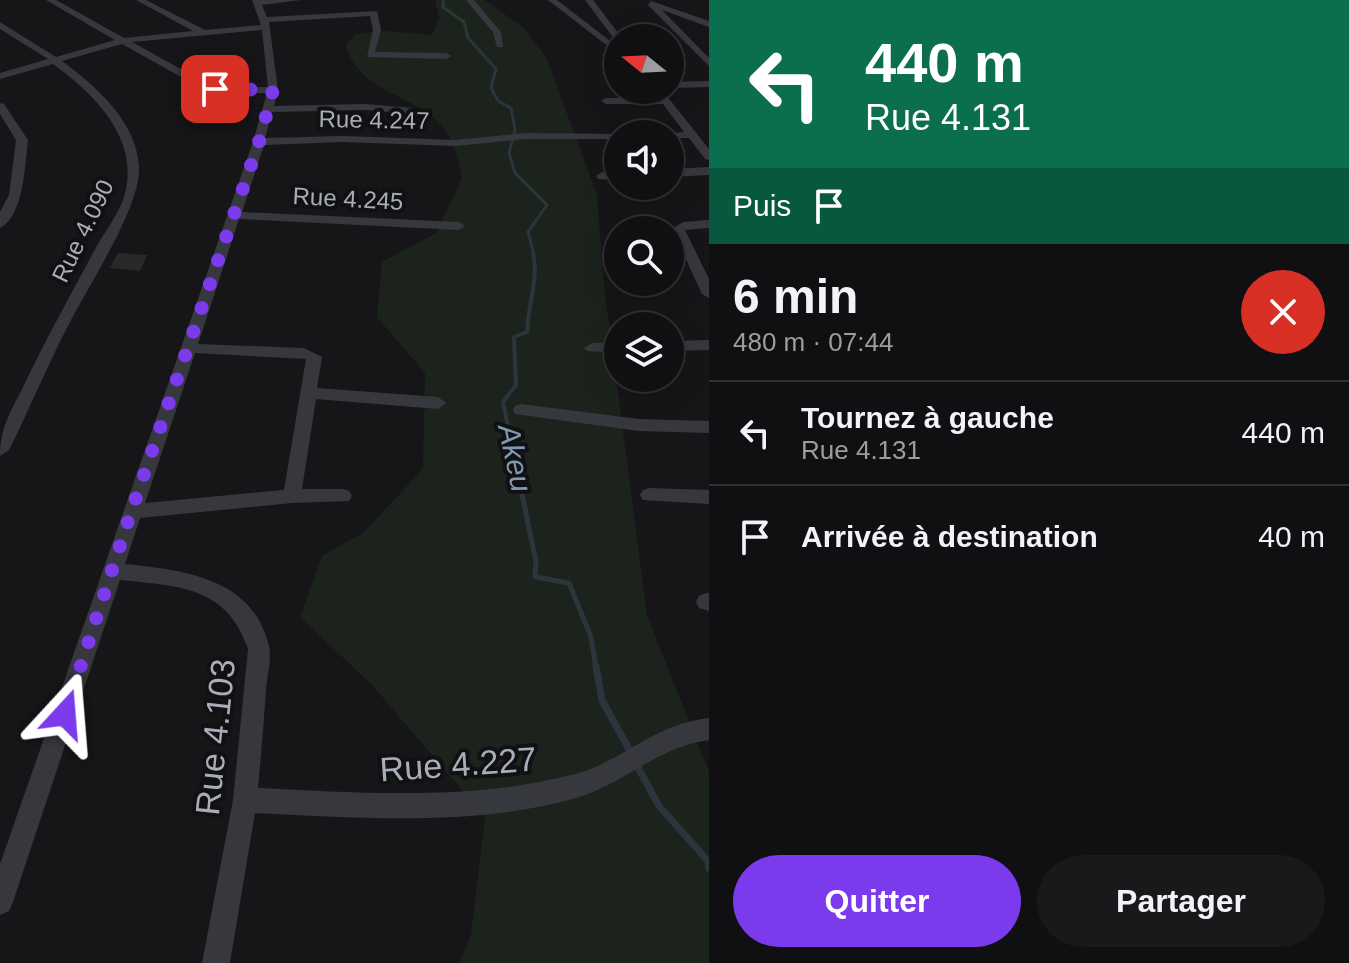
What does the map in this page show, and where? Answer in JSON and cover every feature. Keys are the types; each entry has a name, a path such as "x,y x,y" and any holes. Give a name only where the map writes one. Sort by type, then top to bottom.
{"street":[{"path":"50,0 203,85 228,91 273,90"},
{"path":"140,0 204,33"},
{"path":"154,6 168,0"},
{"path":"0,76 125,40 204,33 297,0"},
{"path":"470,0 497,32 500,45"},
{"path":"552,0 604,40"},
{"path":"589,0 607,24"},
{"path":"647,2 709,24"},
{"path":"647,2 709,63"},
{"path":"261,13 374,13 377,30 370,55 446,56"},
{"path":"0,902 259,142 273,90 261,13"},
{"name":"Rue 4.090","path":"0,25 56,59 90,88 114,114 132,157 130,196 53,338 33,386 0,450"},
{"path":"684,85 709,84"},
{"path":"667,104 709,157"},
{"path":"0,106 22,140 15,195 0,224"},
{"path":"267,109 365,107 412,111"},
{"path":"684,135 691,135"},
{"name":"Rue 4.247","path":"259,142 362,140 434,144 524,136 604,136"},
{"path":"684,172 709,171"},
{"name":"Rue 4.245","path":"234,215 459,226"},
{"path":"709,224 678,229 709,294"},
{"path":"684,346 709,345"},
{"path":"188,348 310,354 316,362 292,496"},
{"path":"592,348 604,348"},
{"path":"311,393 438,403"},
{"path":"521,410 639,425 709,427"},
{"path":"649,495 709,497"},
{"path":"131,512 292,496 343,496"},
{"name":"Rue 4.103","path":"113,571 200,584 229,597 249,619 259,649 245,800 216,963"},
{"name":"Rue 4.227","path":"245,800 358,805 510,800 593,782 661,740 682,732 709,729"}],"shaded area":[{"path":"435,0 485,0 524,28 547,59 597,195 607,312 604,312 604,392 618,392 647,615 709,772 709,963 459,963 471,935 485,817 373,686 300,617 322,556 364,532 423,469 425,373 377,317 382,262 436,233 462,178 454,146 442,126 413,104 365,76 353,63 346,45 355,34 386,31 432,35 439,18"}],"building":[{"path":"118,253 147,255 140,271 110,268"}],"waterway":[{"name":"Akeu","path":"443,0 443,7 464,22 468,38 496,69 491,88 498,101 511,108 515,130 509,153 515,173 547,205 528,232 534,255"},
{"name":"Akeu","path":"510,437 503,402 516,385 514,337 527,332 534,282 533,253"},
{"name":"Akeu","path":"510,435 536,562 535,577 569,583 591,637 596,668"},
{"name":"Akeu","path":"596,666 602,700 631,753"},
{"name":"Akeu","path":"635,762 659,806 708,861 709,868"}],"route":[{"path":"65,714 259,142 273,90 215,89"}]}
